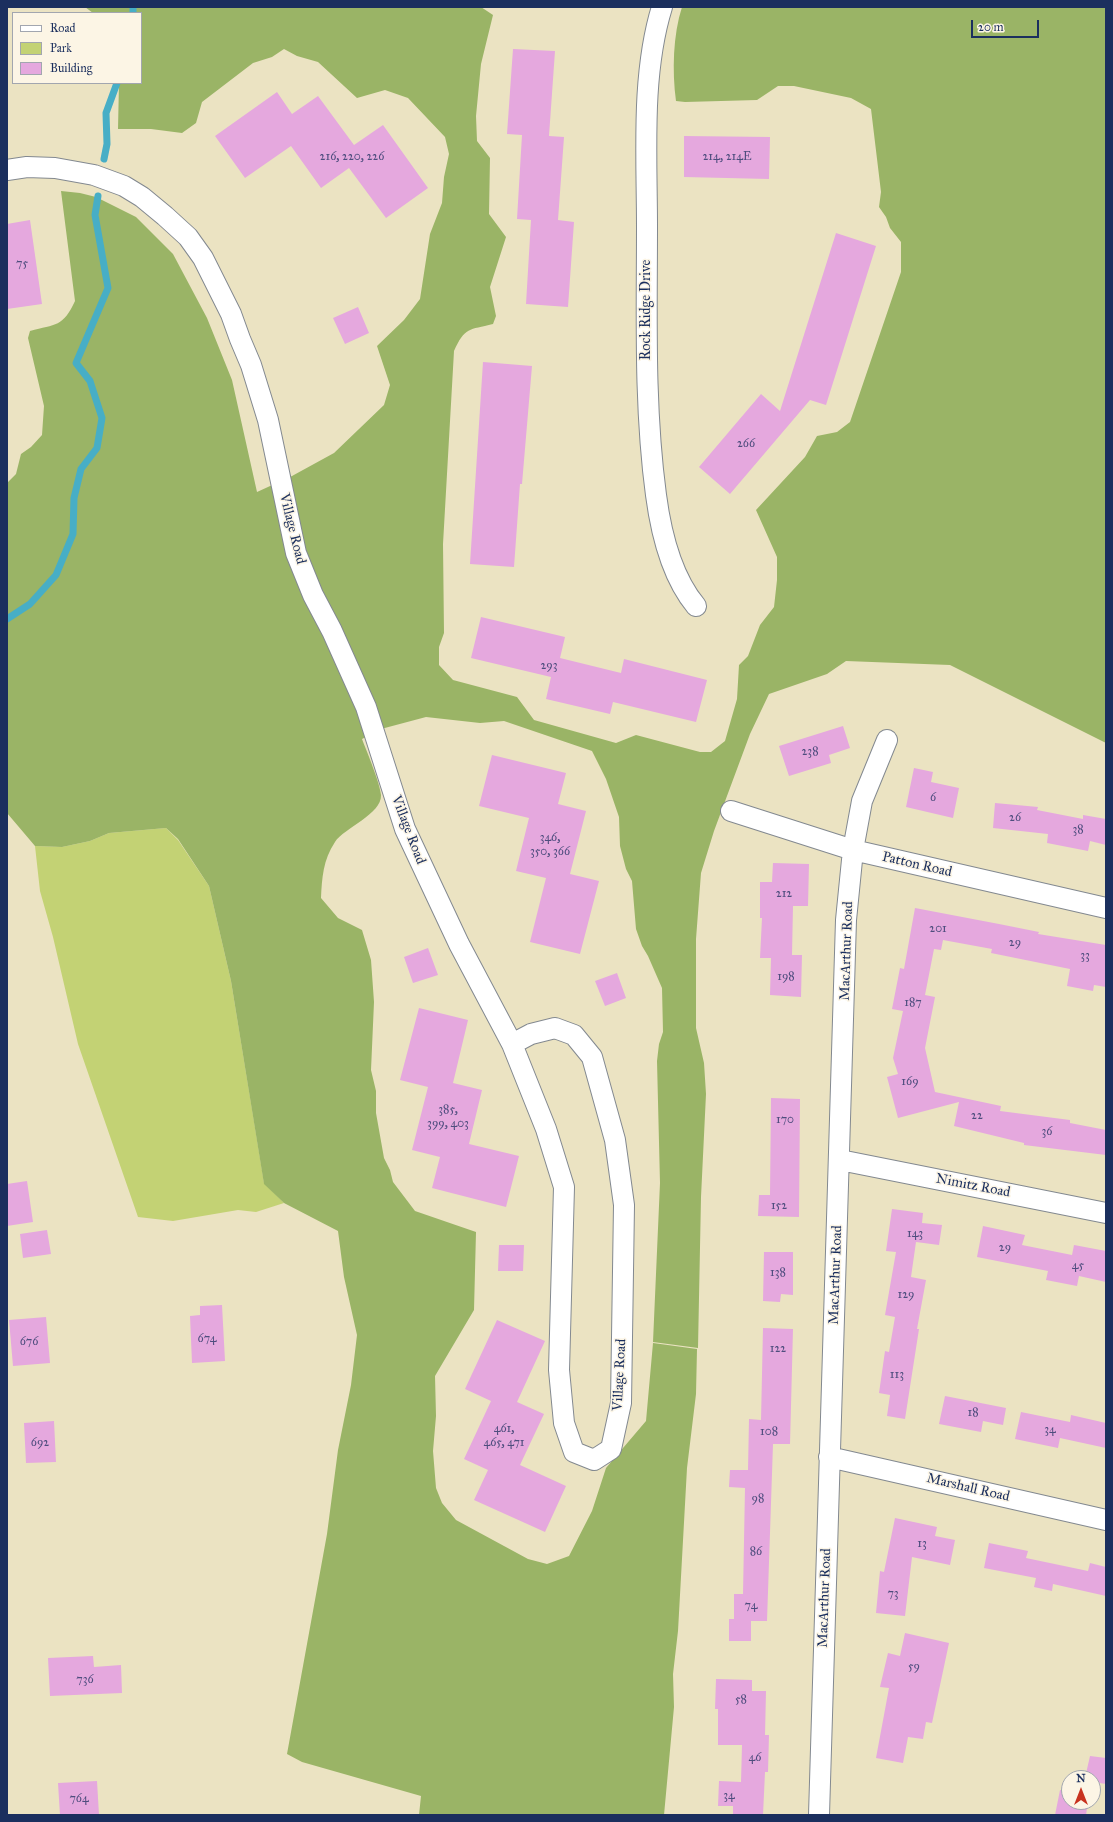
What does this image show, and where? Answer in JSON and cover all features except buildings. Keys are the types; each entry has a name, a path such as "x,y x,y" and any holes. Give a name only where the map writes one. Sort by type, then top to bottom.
{"street":[{"name":"Rock Ridge Drive","path":"662,7 652,55 647,115 647,371 656,496 664,539 675,571 696,606"},
{"name":"Village Road","path":"7,170 27,167 55,168 94,175 124,186 142,197 188,237 203,258 231,314 251,366 268,420 296,554 313,595 332,631 366,707 405,829 459,944 512,1044 546,1128 564,1187 559,1370 564,1423 574,1452 594,1460 611,1449 621,1403 624,1205 615,1140 592,1056 574,1035 555,1028 532,1034 512,1044"},
{"name":"MacArthur Road","path":"819,1815 829,1458 840,1160 846,920 853,850 862,801 887,740"},
{"name":"Patton Road","path":"731,811 853,850 1106,908"},
{"name":"Nimitz Road","path":"840,1160 1106,1213"},
{"name":"Marshall Road","path":"829,1458 1106,1520"}],"green space":[{"path":"85,7 481,7 493,15 481,64 476,116 477,141 490,158 489,214 506,237 490,287 496,316 493,324 478,327 465,333 454,351 443,544 444,633 439,647 439,665 453,680 517,697 534,720 616,743 636,735 700,752 711,752 725,741 737,699 739,665 748,656 760,625 774,607 777,580 777,557 756,510 805,457 817,436 837,432 850,422 901,272 901,242 890,228 886,217 879,207 881,192 871,109 851,98 794,86 778,86 757,100 676,101 674,53 682,7 1106,7 1106,743 950,665 846,661 827,674 769,694 750,734 714,831 701,873 696,939 696,1028 704,1063 706,1094 701,1197 698,1348 653,1342 660,1183 657,1061 659,1044 663,1032 662,988 642,946 636,929 632,881 626,869 620,846 619,817 606,779 592,751 504,721 480,723 426,717 381,729 362,739 378,783 381,795 380,802 369,815 346,831 335,842 328,856 324,869 321,898 338,918 362,930 371,960 374,1002 371,1070 376,1091 376,1113 384,1158 390,1170 393,1182 415,1211 476,1232 474,1310 435,1376 436,1416 433,1451 436,1488 442,1503 456,1520 528,1559 547,1564 569,1556 592,1511 606,1468 646,1421 653,1343 697,1349 696,1394 687,1468 678,1631 673,1674 674,1707 664,1815 419,1815 421,1796 302,1762 287,1754 327,1534 338,1450 351,1385 357,1335 344,1277 338,1231 284,1203 264,1184 231,981 209,886 178,839 166,828 109,833 90,841 62,847 35,846 7,813 7,483 16,474 21,454 31,447 42,435 44,406 28,338 30,331 58,323 67,316 75,301 61,191 80,193 96,197 136,217 173,254 207,318 232,380 257,492 292,476 334,453 384,405 390,385 377,346 404,320 420,299 430,234 442,203 444,177 449,154 445,137 408,98 385,90 357,98 318,62 297,56 284,49 272,57 253,63 202,102 196,123 182,133 151,129 118,129 119,84 142,84 142,12 92,12"},
{"path":"166,828 178,840 209,886 231,981 264,1183 284,1203 256,1212 238,1210 173,1221 138,1217 78,1044 53,937 40,891 35,846 62,847 90,841 109,833"}],"waterway":[{"path":"133,7 133,12"},
{"path":"104,159 107,144 106,113 117,84"},
{"path":"7,619 30,604 56,575 73,534 74,498 81,469 97,448 102,418 90,381 76,363 108,288 95,215 98,196"}]}
